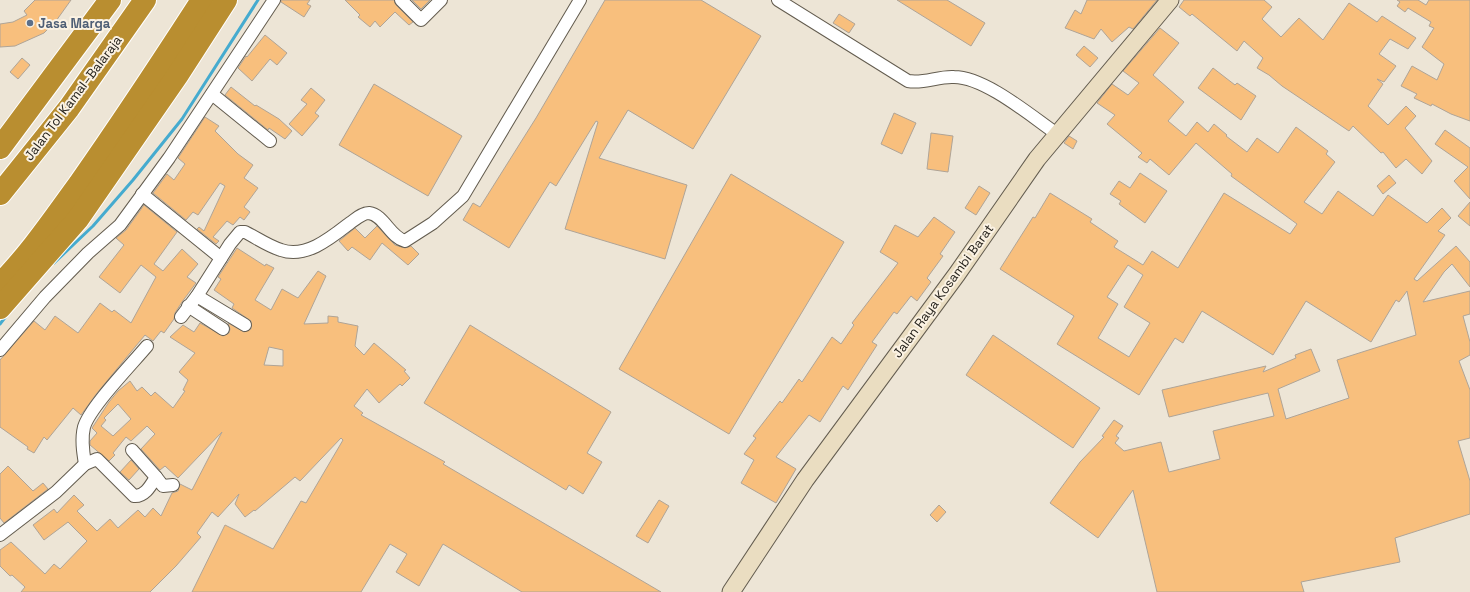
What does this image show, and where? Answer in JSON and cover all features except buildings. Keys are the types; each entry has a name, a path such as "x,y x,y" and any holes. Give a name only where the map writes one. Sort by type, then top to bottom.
{"highway":[{"path":"0,148 110,0"},
{"name":"Jalan Tol Kamal–Balaraja","path":"0,194 69,108 145,0"},
{"path":"0,284 54,218 158,67 202,0"},
{"path":"0,308 78,219 177,76 226,0"},
{"path":"0,132 84,36"}],"main road":[{"name":"Jalan Raya Kosambi Barat","path":"731,592 804,480 957,274 1057,134 1170,0"}],"street":[{"path":"0,350 45,296 88,253 120,225 169,158 274,0"},
{"path":"401,0 421,20 441,0"},
{"path":"181,317 240,232 245,232 280,250 298,252 307,250 327,239 363,214 374,215 391,232 405,241 433,223 463,196 580,0"},
{"path":"778,0 908,80 918,82 954,76 979,83 1000,94 1057,134"},
{"path":"212,94 270,141"},
{"path":"142,194 221,258"},
{"path":"197,296 245,324"},
{"path":"188,306 223,329"},
{"path":"85,464 82,445 84,426 94,409 147,346"},
{"path":"132,450 164,486 167,487 173,485"},
{"path":"0,535 56,492 85,464 97,459 134,496 141,495 148,489 156,477"}],"waterway":[{"path":"54,263 93,226 133,180 182,119 258,0"},
{"path":"0,324 7,315"}],"place":[{"name":"Jasa Marga","path":"30,23"}]}
